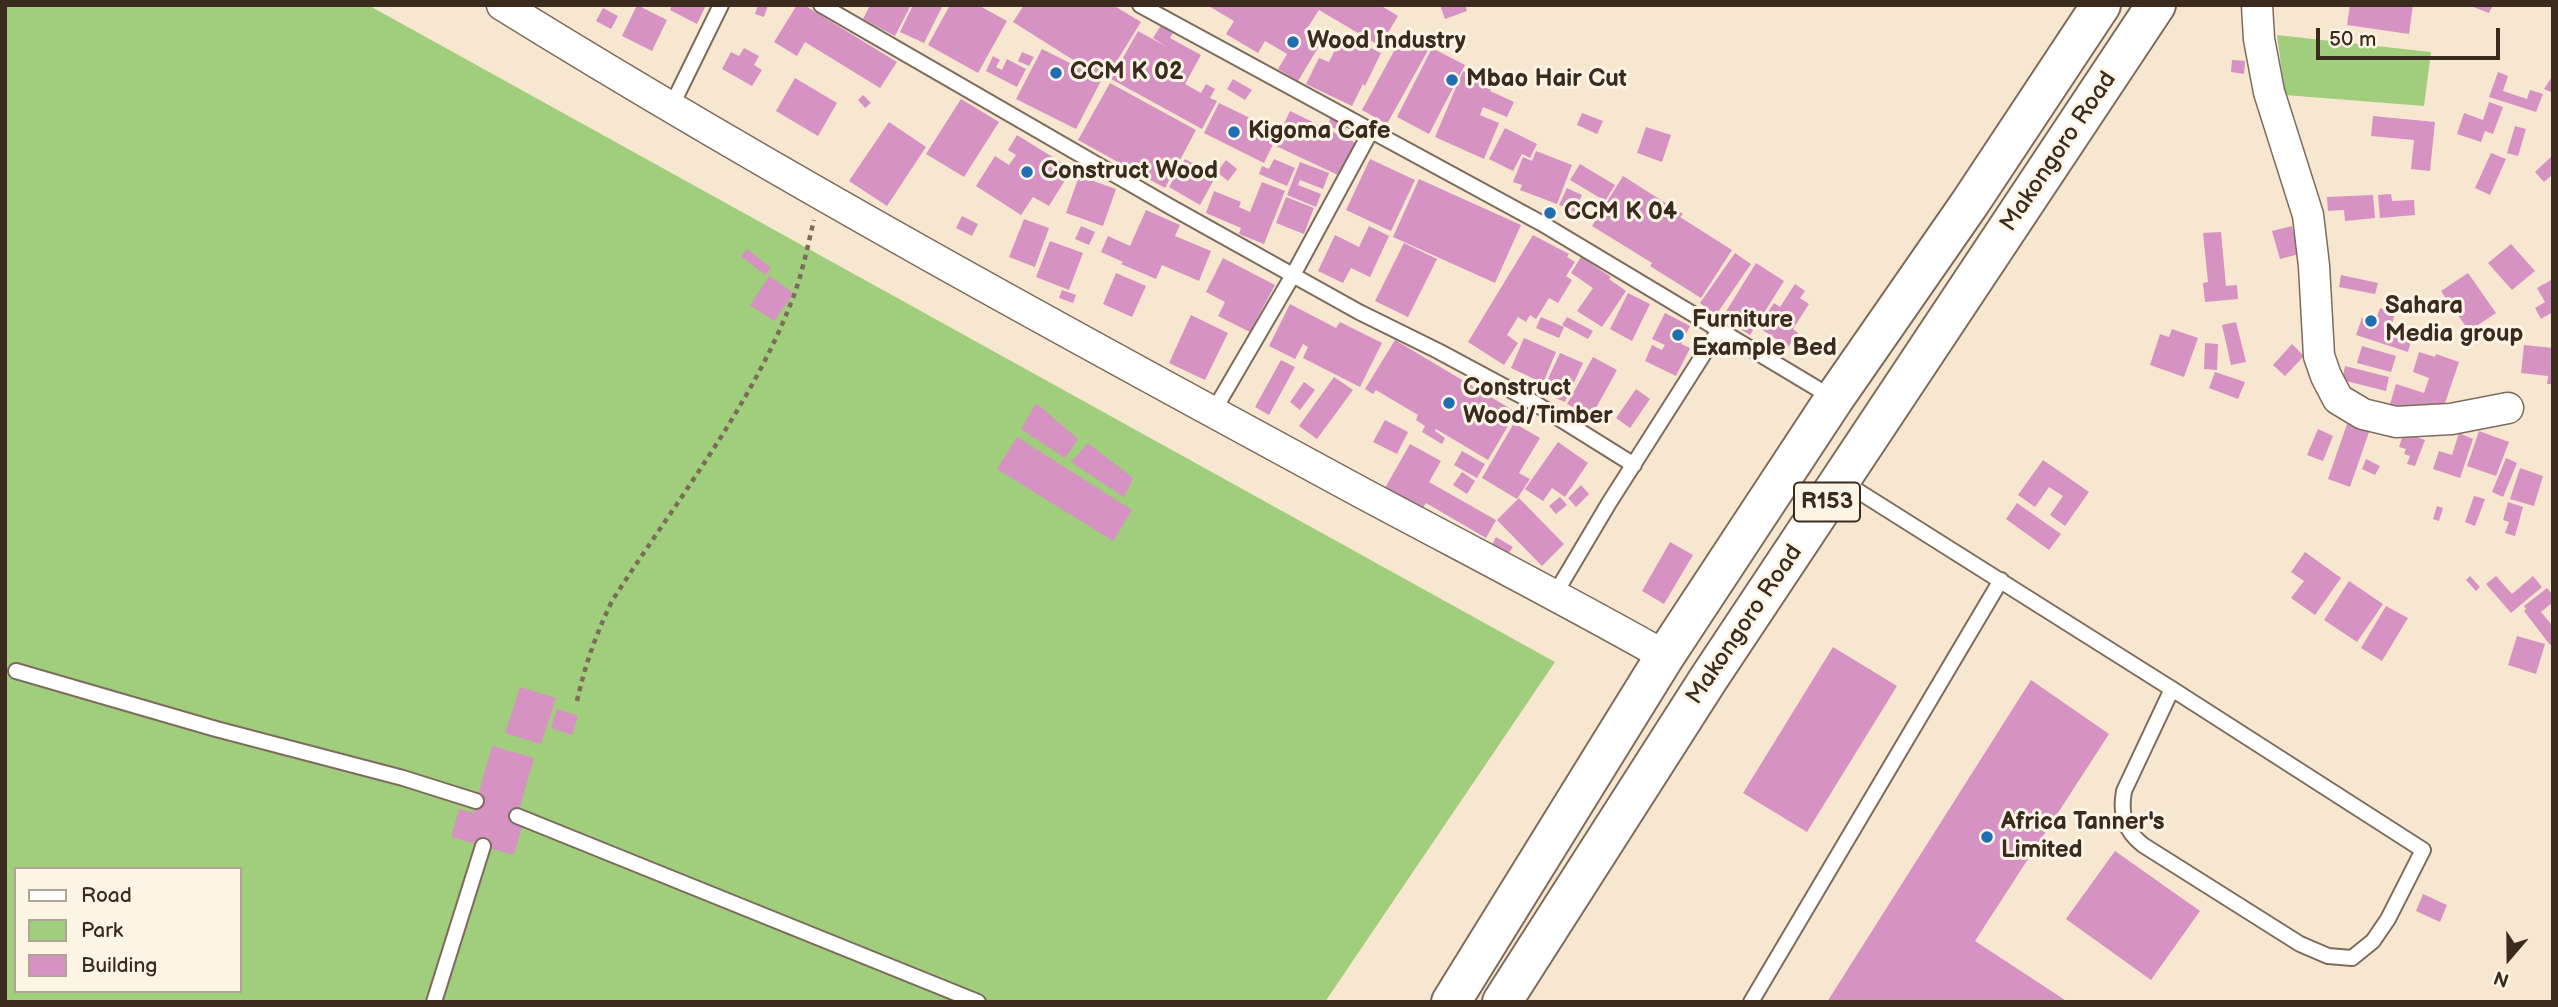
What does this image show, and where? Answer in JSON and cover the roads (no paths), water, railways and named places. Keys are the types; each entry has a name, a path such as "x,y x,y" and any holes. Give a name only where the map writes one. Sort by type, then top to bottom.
{"main road":[{"name":"Makongoro Road","path":"1451,1002 1665,656 1834,399 1970,203 2101,5"},
{"name":"Makongoro Road","path":"1502,1002 1709,678 2156,5"}],"street":[{"path":"502,5 821,196 1665,656"},
{"path":"2257,5 2259,39 2269,92 2308,215 2319,356 2338,399 2363,414 2396,422 2451,419 2508,408"}],"lane":[{"path":"671,107 721,5"},
{"path":"821,5 1060,145 1293,275 1533,402 1634,465"},
{"path":"1140,5 1541,223 1834,399"},
{"path":"1213,412 1293,275 1371,131"},
{"path":"1555,594 1719,330"},
{"path":"1841,481 2001,580 2172,689 2423,850 2388,919 2373,941 2352,958 2328,956 2300,944 2130,835 2123,821 2121,807 2124,791 2172,689"},
{"path":"1751,1002 2001,580"},
{"path":"16,671 216,729 403,778 476,801"},
{"path":"517,816 978,1002"},
{"path":"434,1002 482,846"}],"place":[{"name":"Wood Industry","path":"1293,42"},
{"name":"CCM K 02","path":"1056,73"},
{"name":"Mbao Hair Cut","path":"1452,80"},
{"name":"Kigoma Cafe","path":"1234,132"},
{"name":"Construct Wood","path":"1027,172"},
{"name":"CCM K 04","path":"1550,213"},
{"name":"Sahara Media group","path":"2371,321"},
{"name":"Furniture Example Bed","path":"1678,335"},
{"name":"Construct Wood/Timber","path":"1449,403"},
{"name":"Africa Tanner's Limited","path":"1987,837"}]}
